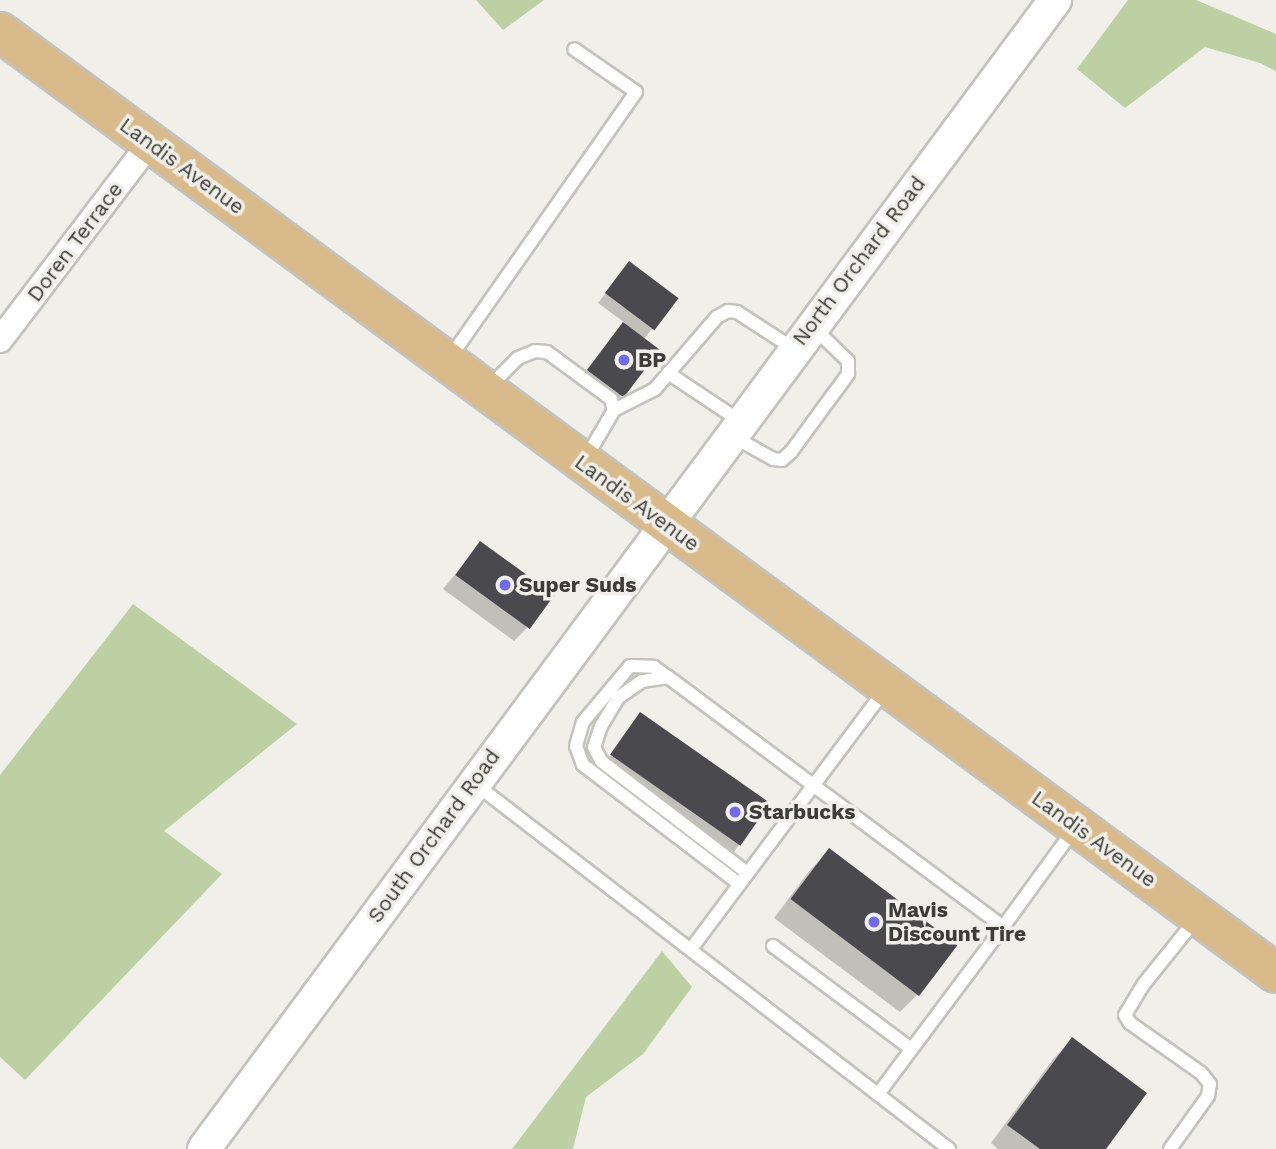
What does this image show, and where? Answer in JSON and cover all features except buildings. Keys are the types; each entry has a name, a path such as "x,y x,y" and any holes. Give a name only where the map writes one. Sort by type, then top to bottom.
{"main road":[{"name":"Landis Avenue","path":"0,32 1276,973"}],"street":[{"name":"North Orchard Road","path":"666,524 802,337 1055,0"},
{"name":"Doren Terrace","path":"0,340 150,143"},
{"name":"South Orchard Road","path":"204,1149 666,524"}],"lane":[{"path":"447,362 636,92 575,48"},
{"path":"583,463 614,411 655,389 668,373 717,317 728,311 802,337 848,361 848,374 782,460 758,452 735,428 668,373"},
{"path":"485,390 518,358 534,351 547,352 611,398 614,411"},
{"path":"742,877 583,765 576,746 583,722 630,666 654,667 1003,927"},
{"path":"668,677 642,681 618,698 601,726 594,747 601,761 742,877"},
{"path":"691,949 742,877 887,687"},
{"path":"474,783 949,1149"},
{"path":"878,1094 1076,826"},
{"path":"1170,1149 1208,1096 1210,1084 1201,1073 1130,1023 1125,1015 1143,985 1199,916"},
{"path":"773,946 911,1049"}],"green space":[{"path":"476,0 544,0 503,30"},
{"path":"1128,0 1196,0 1276,34 1276,71 1260,63 1205,47 1125,108 1077,69"},
{"path":"133,604 297,724 164,831 222,874 25,1080 0,1057 0,775"},
{"path":"662,951 692,987 643,1054 586,1097 573,1149 512,1149"}],"place":[{"name":"BP","path":"624,360"},
{"name":"Super Suds","path":"505,585"},
{"name":"Starbucks","path":"735,812"},
{"name":"Mavis Discount Tire","path":"874,922"}]}
